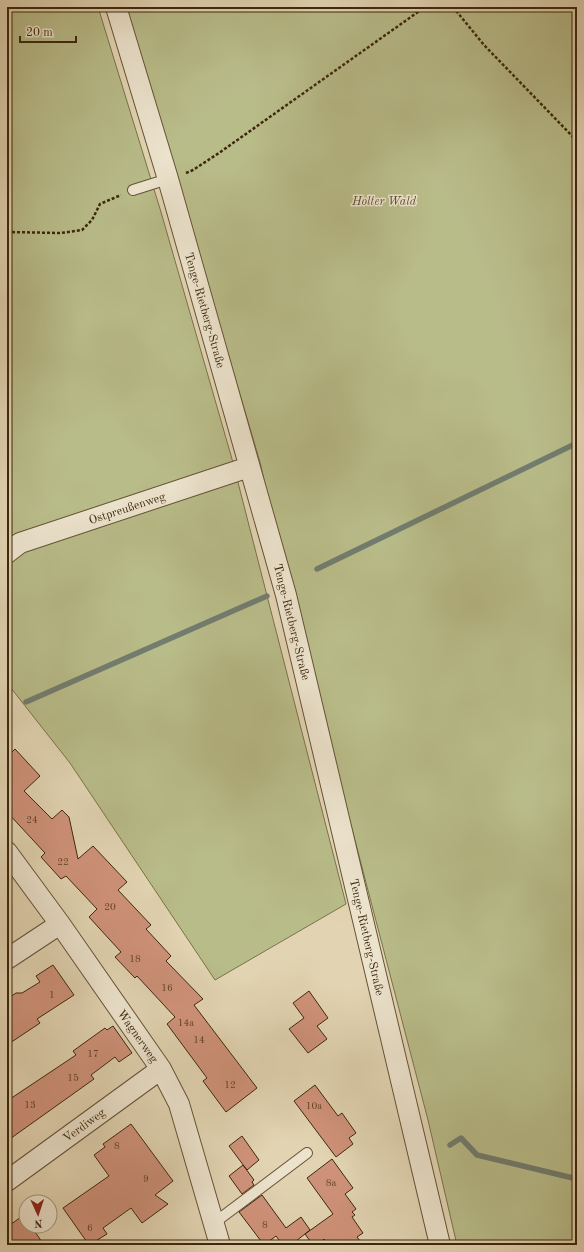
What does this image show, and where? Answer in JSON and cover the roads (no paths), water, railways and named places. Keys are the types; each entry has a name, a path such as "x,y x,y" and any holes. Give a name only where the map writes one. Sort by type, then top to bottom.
{"street":[{"name":"Tenge-Rietberg-Straße","path":"116,7 168,179 288,602 440,1245"},
{"name":"Ostpreußenweg","path":"7,553 20,543 249,467"},
{"name":"Wagnerweg","path":"7,852 60,924 161,1069 179,1104 220,1245"},
{"path":"7,959 60,924"},
{"name":"Verdiweg","path":"7,1182 161,1069"}],"lane":[{"path":"133,190 168,179"},
{"path":"214,1223 307,1153"}],"waterway":[{"path":"317,569 577,443"},
{"path":"26,702 267,596"},
{"path":"450,1145 461,1138 477,1155 577,1179"}],"park label":[{"name":"Holter Wald","path":"384,201"}]}
